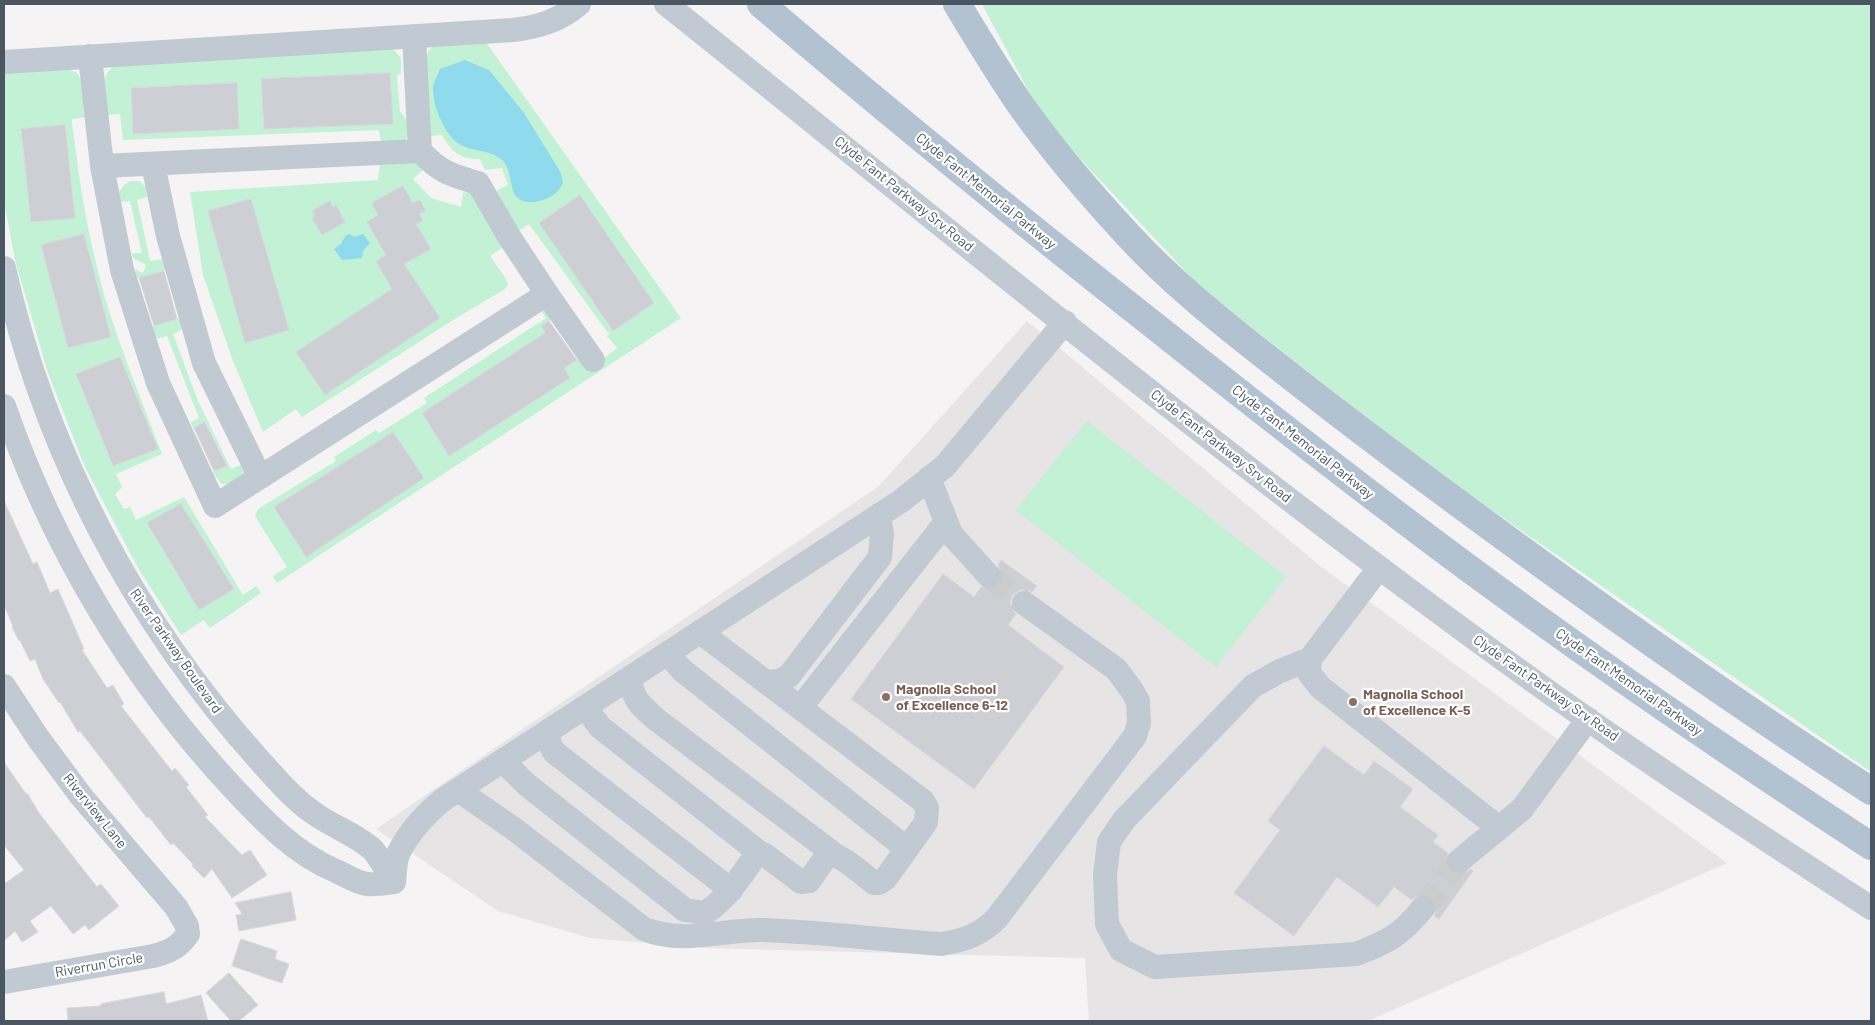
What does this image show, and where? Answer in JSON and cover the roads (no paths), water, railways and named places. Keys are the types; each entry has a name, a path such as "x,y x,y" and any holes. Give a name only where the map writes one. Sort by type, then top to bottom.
{"main road":[{"name":"Clyde Fant Memorial Parkway","path":"761,4 880,106 1305,446 1568,641 1805,803 1867,843"},
{"path":"957,4 998,71 1054,150 1078,180 1130,237 1185,291 1364,433 1632,630 1746,709 1865,787"},
{"path":"965,4 998,71"}],"street":[{"path":"4,62 513,30 538,27 560,18 579,4"},
{"name":"Clyde Fant Parkway Srv Road","path":"666,4 1206,435 1379,568 1533,681 1762,837 1871,908"},
{"path":"414,36 420,151 436,167 454,176 478,183 510,238 592,360"},
{"path":"90,56 102,166 122,270 158,383 215,506 547,294"},
{"path":"102,166 420,151"},
{"path":"153,164 168,236 204,363 260,477"},
{"name":"River Parkway Boulevard","path":"4,268 8,316 67,464 116,561 165,640 225,721 284,787 318,816 373,851 394,882"},
{"path":"4,406 27,466 54,525 102,614 150,686 214,768 258,815 302,854 322,866 366,884 394,882 398,856 413,830 427,812 505,759 901,501 944,466 1065,322"},
{"path":"929,478 951,534 989,576"},
{"path":"766,682 779,681 789,676 880,556 882,534 879,515"},
{"path":"800,708 946,522"},
{"path":"1379,568 1310,659 1280,671 1253,686 1124,820 1109,842 1105,875 1107,924 1121,950 1154,967 1356,954 1386,943 1409,925 1423,908"},
{"path":"458,790 514,829 644,929 654,933 669,936 696,937 762,930 942,944 963,940 986,929 997,918 1135,736 1139,723 1138,701 1132,689 1116,669 1024,603"},
{"path":"629,679 633,695 638,704 657,720 874,883 879,883 886,878 926,822 927,808 923,801 700,632"},
{"path":"670,651 674,661 689,676 907,849"},
{"path":"1310,659 1309,673 1320,687 1499,828"},
{"name":"Riverview Lane","path":"4,686 38,738 81,796 176,907 187,926 188,934"},
{"path":"585,707 600,727 761,854 801,882 809,882 828,854 834,854"},
{"path":"1459,861 1522,809 1588,719"},
{"path":"548,731 549,742 554,752 731,890"},
{"path":"505,759 526,784 685,910 705,913 714,907 731,890 756,855 761,854"},
{"name":"Riverrun Circle","path":"4,982 160,954 177,947 188,934"}],"water":[{"path":"465,60 489,70 524,113 561,173 563,183 553,195 536,202 519,199 513,191 509,172 502,160 493,154 463,146 445,129 437,111 433,87 440,69"},
{"path":"349,234 354,237 363,234 370,243 363,251 362,258 342,260 334,249"}],"tunnel":[{"path":"989,576 1024,603"},
{"path":"1423,908 1459,861"}],"place":[{"name":"Magnolia School of Excellence 6-12","path":"886,697"},
{"name":"Magnolia School of Excellence K-5","path":"1353,702"}]}
